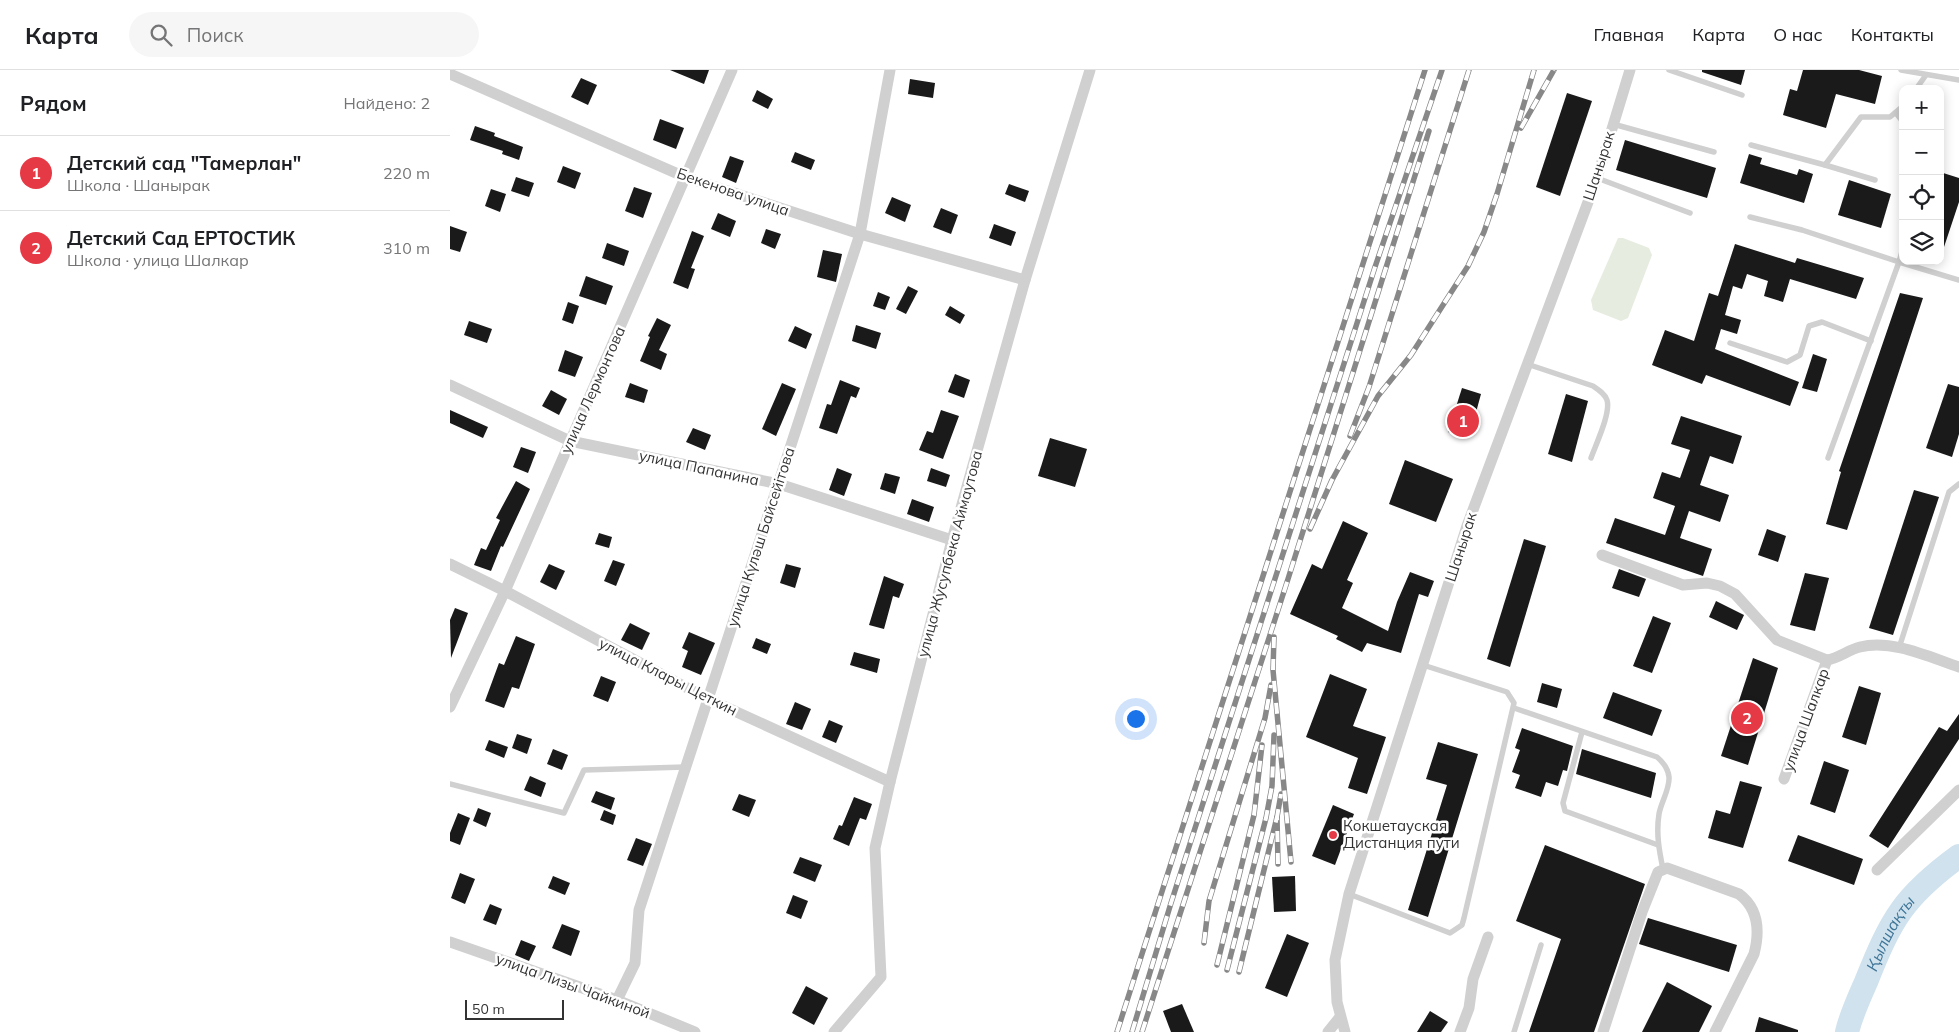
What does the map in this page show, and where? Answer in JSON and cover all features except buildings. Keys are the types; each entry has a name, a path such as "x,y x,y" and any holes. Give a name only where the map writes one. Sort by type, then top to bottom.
{"street":[{"name":"улица Лермонтова","path":"450,707 505,591 732,70"},
{"name":"улица Күләш Байсейітова","path":"617,1000 635,963 639,910 860,234 890,70"},
{"name":"улица Жусупбека Аймаутова","path":"834,1032 881,977 875,848 890,782 952,540 1026,280 1090,70"},
{"name":"Шанырак","path":"1345,1032 1340,1017 1335,982 1335,960 1349,894 1467,526 1596,178 1630,70"},
{"name":"Бекенова улица","path":"450,74 685,177 860,234 1026,280"},
{"name":"улица Папанина","path":"450,385 570,441 779,484 952,540"},
{"path":"1602,555 1683,585 1707,583 1720,586 1735,594 1777,640 1828,660 1867,646 1899,648 1959,667"},
{"name":"улица Клары Цеткин","path":"450,564 505,591 708,699 890,782"},
{"name":"улица Шалкар","path":"1784,779 1828,660"},
{"path":"1877,870 1959,790"},
{"path":"1603,1032 1642,912 1658,872 1663,869 1671,869 1739,894 1748,901 1754,911 1757,942 1754,954 1715,1032"},
{"path":"1460,1032 1469,1008 1473,979 1488,937"},
{"name":"улица Лизы Чайкиной","path":"450,942 617,1000 695,1032"},
{"path":"1328,1032 1340,1017"}],"lane":[{"path":"1668,70 1742,95"},
{"path":"1901,70 1959,80"},
{"path":"1919,85 1926,75"},
{"path":"1825,165 1861,117 1890,117 1899,110"},
{"path":"1896,113 1899,117"},
{"path":"1613,124 1714,152"},
{"path":"1751,145 1874,180"},
{"path":"1596,178 1690,213"},
{"path":"1750,218 1802,230 1899,262 1828,458"},
{"path":"1909,265 1959,280"},
{"path":"1730,343 1787,362 1800,355 1809,326 1816,322 1822,322 1870,341"},
{"path":"1528,364 1593,386 1602,392 1607,399 1605,416 1591,458"},
{"path":"1899,648 1949,492 1959,484"},
{"path":"1349,894 1450,933 1462,925 1514,708 1513,699 1507,692 1423,665"},
{"path":"1514,708 1657,757 1663,762 1669,774 1659,813 1658,845 1663,869"},
{"path":"1582,732 1562,803 1565,812 1658,845"},
{"path":"450,784 564,813 584,770 685,767"},
{"path":"1514,1032 1541,945"}],"shaded area":[{"path":"1618,238 1623,238 1649,248 1652,255 1628,318 1621,321 1593,310 1591,300"}],"waterway":[{"name":"Қылшақты","path":"1847,1032 1858,1000 1883,941 1901,910 1940,870 1959,856"}],"railway":[{"path":"1117,1032 1425,70"},
{"path":"1132,1032 1171,903 1375,267 1442,70"},
{"path":"1350,436 1369,387 1469,70"},
{"path":"1310,529 1332,480 1378,396 1411,355 1468,266 1484,232 1497,194 1534,70"},
{"path":"1521,128 1554,70"},
{"path":"1142,1032 1288,579 1429,131"},
{"path":"1274,637 1273,670 1291,862"},
{"path":"1204,943 1209,901 1265,718 1271,685"},
{"path":"1227,970 1266,818 1272,786 1274,735"},
{"path":"1217,965 1254,815 1262,745"},
{"path":"1278,864 1277,817 1281,794"},
{"path":"1239,972 1277,817"}],"place":[{"name":"Детский сад \"Тамерлан\"","path":"1463,421"},
{"name":"Детский Сад ЕРТОСТИК","path":"1747,718"},
{"name":"Кокшетауская Дистанция пути","path":"1333,835"}]}
